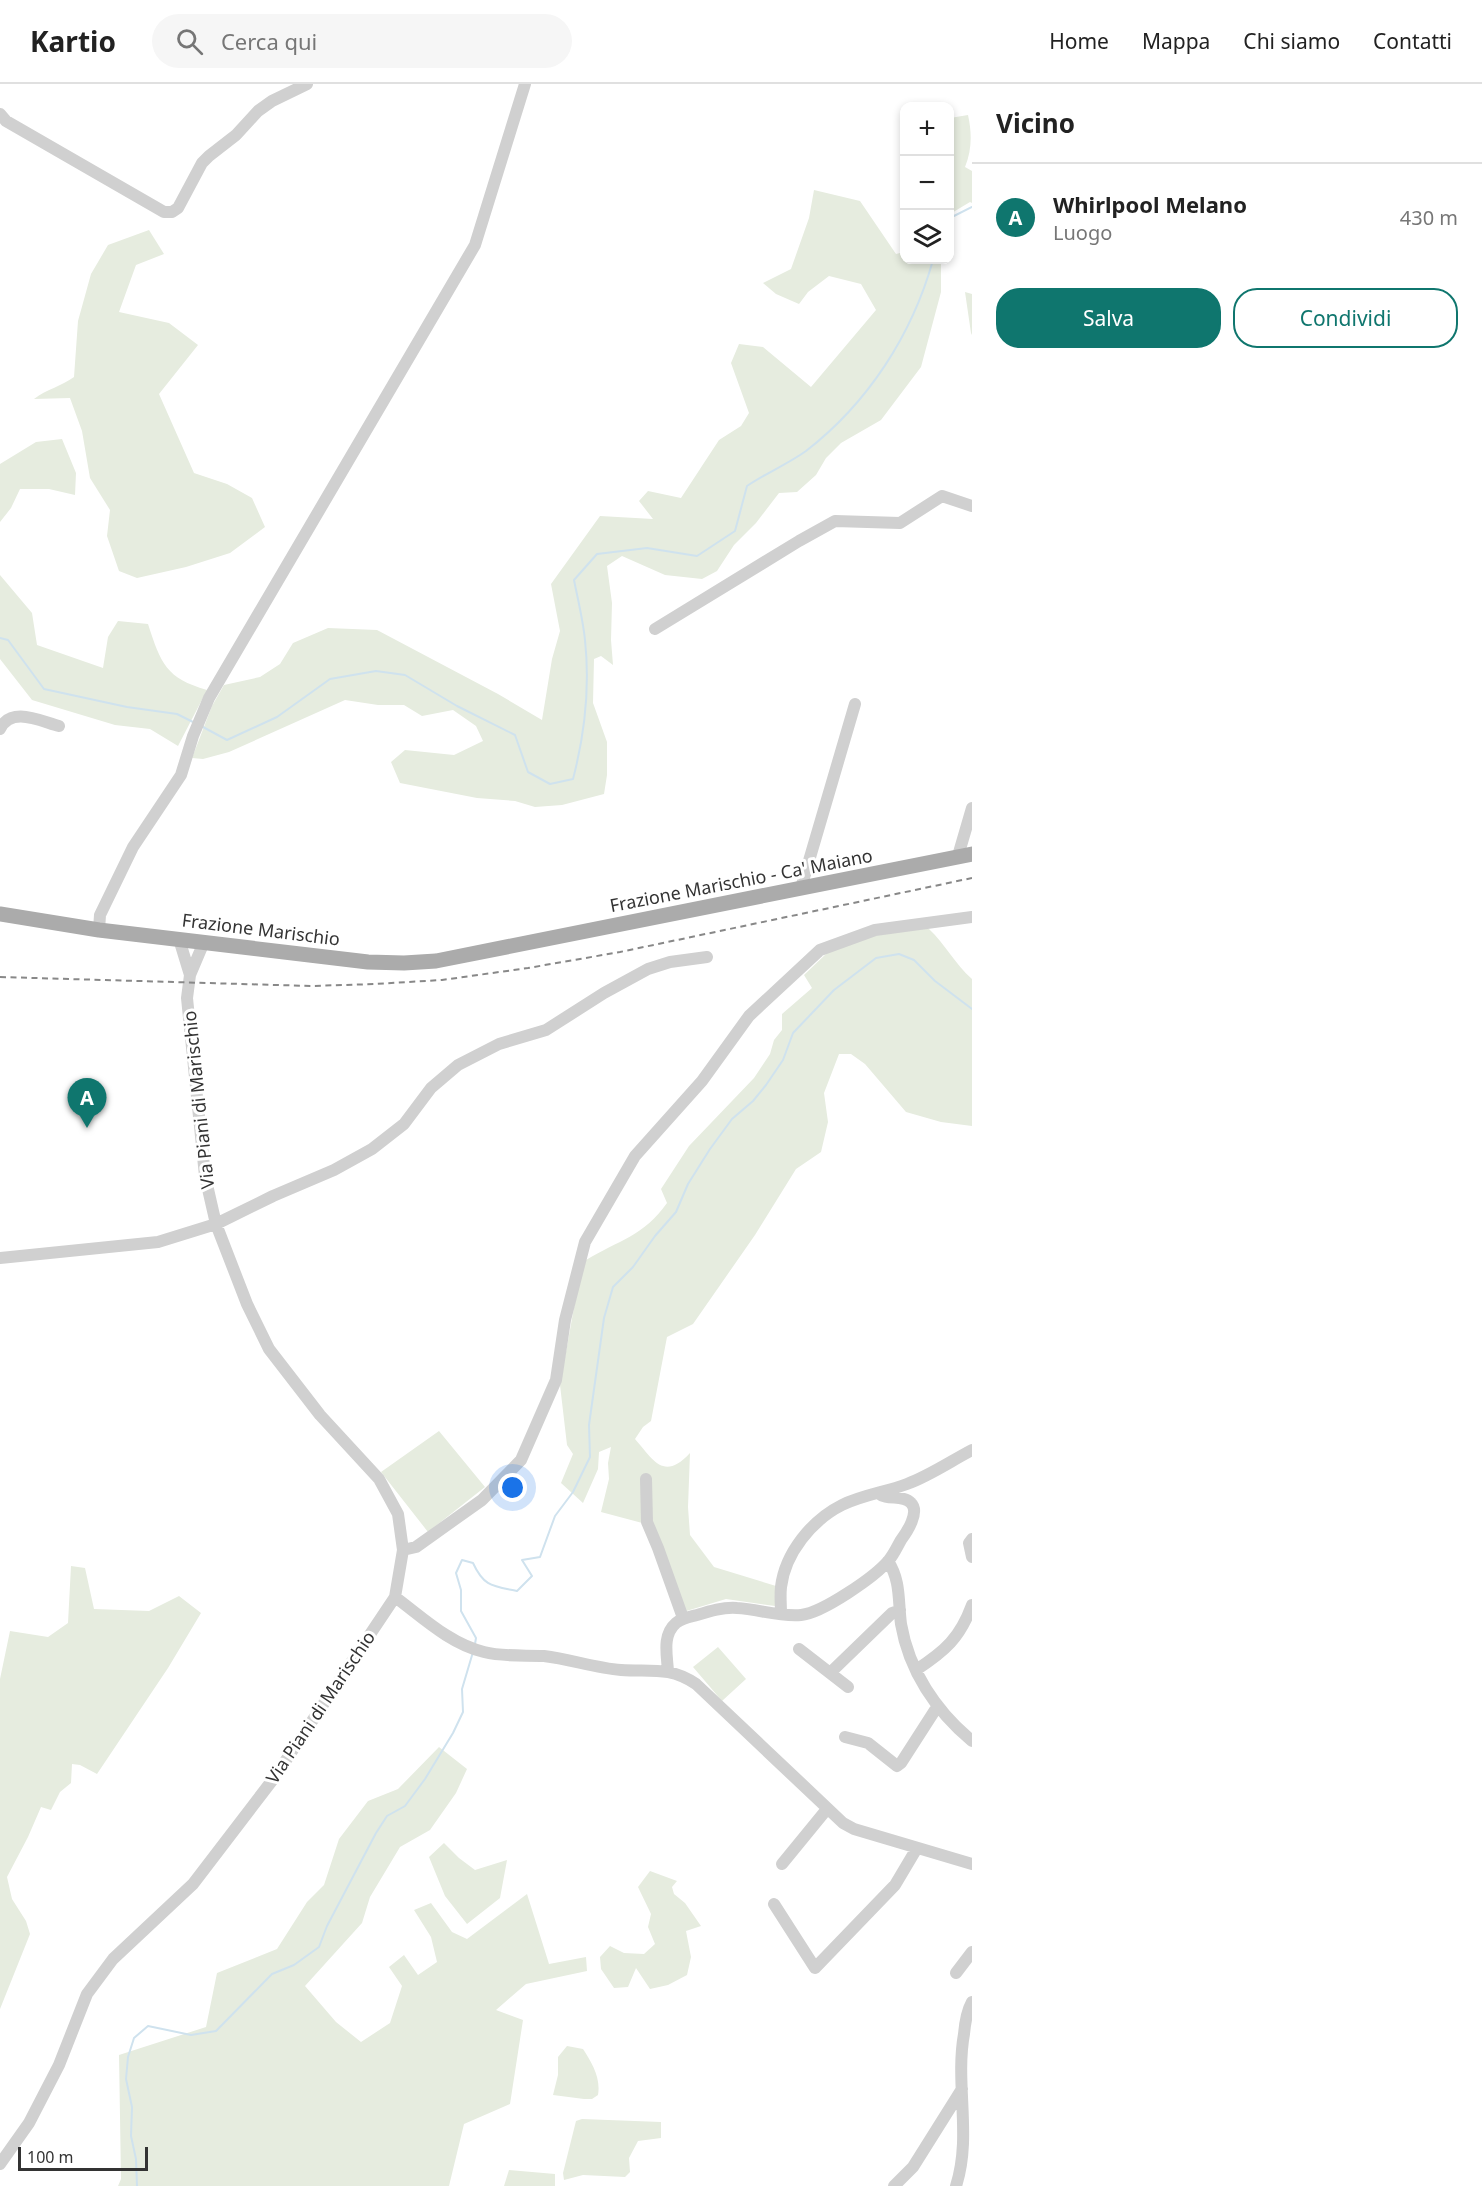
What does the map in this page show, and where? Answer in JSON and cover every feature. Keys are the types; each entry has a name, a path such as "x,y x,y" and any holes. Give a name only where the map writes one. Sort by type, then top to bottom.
{"main road":[{"name":"Frazione Marischio - Ca' Maiano","path":"518,944 965,855"},
{"name":"Frazione Marischio","path":"0,914 99,930 368,962 436,961 518,944"}],"street":[{"path":"0,114 6,121 164,212 172,212 178,208 202,163 209,156 236,135 258,111 307,84"},
{"path":"99,930 100,915 133,847 181,775 205,708 475,245 525,84"},
{"path":"655,629 789,546 835,521 900,523 942,496 972,506"},
{"path":"801,888 855,704"},
{"path":"0,729 13,717 21,716 59,726"},
{"path":"965,855 972,808"},
{"path":"403,1550 416,1547 482,1500 521,1460 556,1380 565,1320 585,1242 635,1156 702,1081 748,1016 820,950 875,930 972,917"},
{"path":"179,939 189,975"},
{"path":"189,975 204,942"},
{"path":"0,1258 158,1242 216,1224 334,1170 372,1149 404,1124 431,1088 458,1065 499,1044 546,1030 604,993 648,969 670,962 706,957"},
{"name":"Via Piani di Marischio","path":"0,2164 29,2123 59,2065 87,1994 113,1959 193,1884 274,1778 395,1597 403,1550 398,1514 379,1479 320,1414 269,1349 247,1304 216,1224 204,1176 187,999 189,975"},
{"path":"781,1614 781,1586 786,1565 808,1531 824,1516 842,1506 909,1484 972,1450"},
{"path":"646,1479 647,1522 683,1618"},
{"path":"668,1671 666,1643 668,1632 683,1618 719,1608 781,1614 810,1613 856,1587 888,1561 904,1536 914,1514 914,1507 905,1499 884,1497 878,1493"},
{"path":"972,1539 969,1543 972,1557"},
{"path":"888,1561 898,1581 904,1639 916,1670 937,1707 972,1741"},
{"path":"395,1597 446,1634 466,1646 484,1652 502,1656 565,1659 622,1670 668,1671 682,1675 696,1684 843,1823 854,1829 972,1864"},
{"path":"916,1670 939,1655 952,1643 965,1624 972,1605"},
{"path":"830,1673 892,1613 900,1610"},
{"path":"799,1649 848,1687"},
{"path":"844,1737 868,1743 897,1766 937,1707"},
{"path":"782,1864 827,1809"},
{"path":"774,1904 815,1968 895,1885 917,1848"},
{"path":"956,1973 972,1952"},
{"path":"956,2186 962,2166 961,2049 972,2002"},
{"path":"894,2186 913,2167 962,2089"}],"shaded area":[{"path":"968,115 971,141 965,167 972,171 972,203 954,212 954,156 954,117"},
{"path":"814,190 860,201 896,254 900,253 900,264 941,264 941,292 921,367 881,420 841,443 826,458 816,475 797,492 779,493 756,523 734,545 717,571 702,579 665,575 622,556 607,566 612,603 613,665 601,656 594,659 593,703 607,742 607,775 604,794 562,805 535,807 515,801 477,798 400,783 391,762 405,750 454,755 483,741 476,726 453,710 422,716 404,705 378,705 345,700 229,752 203,759 192,758 212,706 224,685 260,677 280,664 293,643 328,628 377,630 542,720 552,659 560,631 551,584 600,516 653,519 639,501 648,491 681,498 719,440 741,426 749,413 731,363 739,344 763,347 811,387 876,310 861,284 829,276 808,292 799,304 776,294 763,283 791,269 809,218"},
{"path":"149,230 164,254 136,265 119,312 169,323 198,345 159,394 194,473 227,484 252,498 265,527 230,553 186,567 137,578 119,571 107,536 110,510 90,478 82,431 70,398 34,399 74,377 78,321 91,274 108,245"},
{"path":"965,292 972,294 972,335 971,333"},
{"path":"62,439 76,473 75,495 49,489 20,489 11,508 0,522 0,464 36,442"},
{"path":"0,575 32,613 37,645 103,668 108,637 118,621 148,624 157,650 167,668 182,680 207,690 178,746 150,729 115,725 32,700 0,659"},
{"path":"913,928 929,929 972,979 972,1126 941,1122 906,1112 865,1064 851,1054 839,1054 824,1093 828,1122 821,1152 796,1169 755,1235 693,1324 667,1337 651,1421 643,1427 635,1439 654,1460 666,1467 673,1466 690,1453 688,1507 690,1535 714,1567 776,1586 775,1606 726,1599 683,1612 646,1524 601,1512 609,1479 608,1463 611,1447 599,1452 598,1469 583,1503 561,1483 573,1454 567,1445 560,1385 577,1291 586,1260 640,1230 667,1203 661,1189 689,1146 754,1078 770,1054 774,1040 782,1030 782,1014 812,988 804,975 827,953 864,936"},
{"path":"439,1431 485,1487 428,1532 381,1472"},
{"path":"71,1566 85,1568 94,1609 149,1611 179,1596 201,1613 168,1668 97,1774 80,1765 72,1764 71,1783 60,1792 51,1810 41,1807 7,1877 12,1899 26,1921 30,1934 0,2009 0,1679 10,1631 48,1637 68,1623"},
{"path":"718,1647 746,1679 722,1701 693,1667"},
{"path":"439,1747 467,1769 456,1793 430,1830 400,1847 370,1897 362,1923 305,1986 336,2022 361,2042 390,2023 402,1986 389,1967 404,1955 418,1975 437,1962 431,1937 414,1910 431,1903 452,1932 467,1939 527,1894 549,1964 586,1957 587,1971 526,1984 496,2010 523,2020 510,2104 464,2124 449,2186 118,2186 121,2179 119,2055 206,2027 217,1973 277,1949 307,1902 324,1885 339,1839 368,1801 398,1789"},
{"path":"444,1843 475,1870 507,1860 500,1898 467,1924 445,1896 429,1857"},
{"path":"650,1871 677,1881 672,1887 674,1894 685,1903 701,1926 686,1931 691,1957 687,1975 668,1985 650,1989 636,1968 628,1987 614,1988 601,1969 600,1957 610,1946 624,1953 644,1954 655,1944 648,1927 651,1914 638,1887"},
{"path":"567,2046 583,2049 592,2065 599,2089 598,2095 592,2099 553,2095 558,2075 558,2057"},
{"path":"582,2119 661,2122 661,2138 638,2141 629,2158 630,2172 625,2177 583,2175 564,2180 563,2173 576,2121"},
{"path":"509,2170 555,2174 555,2186 504,2186"}],"waterway":[{"path":"954,216 972,207"},
{"path":"203,727 227,740 277,717 330,679 376,671 405,675 457,706 515,735 528,772 550,784 573,779 581,744 587,693 584,632 574,580 597,554 647,548 697,556 735,531 747,486 806,451 828,432 849,411 885,366 913,315 932,264"},
{"path":"0,638 8,640 44,689 127,707 177,714 195,723"},
{"path":"475,1644 476,1638 461,1611 461,1590 456,1573 462,1560 473,1563 485,1581 502,1588 517,1591 532,1576 522,1560 540,1557 555,1516 573,1492 590,1457 589,1425 604,1318 613,1287 633,1267 676,1212 688,1184 710,1149 732,1119 753,1101 783,1060 793,1033 834,990 876,958 899,954 914,960 935,981 972,1009"},
{"path":"137,2186 136,2159 131,2136 132,2107 126,2079 128,2057 134,2038 148,2026 191,2035 216,2031 272,1974 294,1965 319,1947 327,1926 376,1833 387,1816 405,1806 425,1779 453,1733 463,1712 462,1689 473,1652"}],"railway":[{"path":"0,977 311,986 442,980 620,952 972,878"}],"place":[{"name":"Whirlpool Melano","path":"87,1128"}]}
